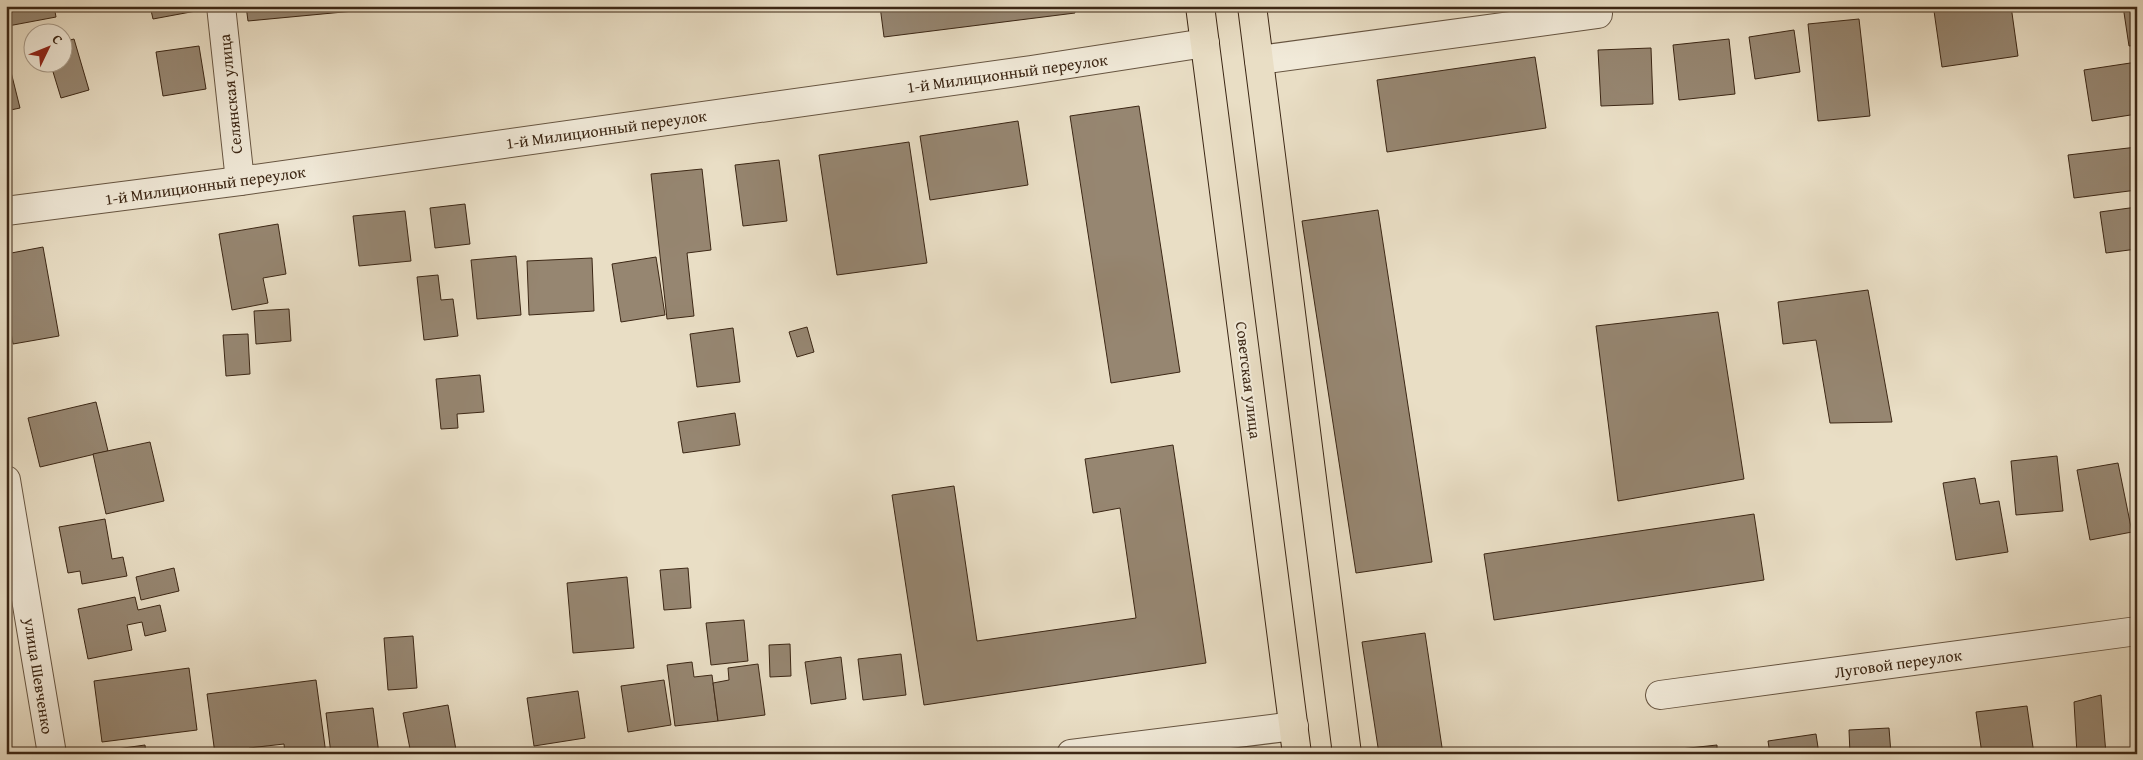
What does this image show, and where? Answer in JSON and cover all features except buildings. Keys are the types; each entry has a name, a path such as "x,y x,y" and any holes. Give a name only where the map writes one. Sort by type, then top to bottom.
{"main road":[{"name":"Советская улица","path":"1200,6 1297,754"},
{"path":"1252,6 1347,754"}],"street":[{"name":"Селянская улица","path":"221,6 240,181"},
{"path":"1259,60 1598,14"},
{"name":"1-й Милиционный переулок","path":"6,211 240,181 1031,70 1205,43"},
{"name":"улица Шевченко","path":"6,480 52,754"},
{"name":"Луговой переулок","path":"1660,695 2137,631"},
{"path":"1071,754 1294,726"}]}
